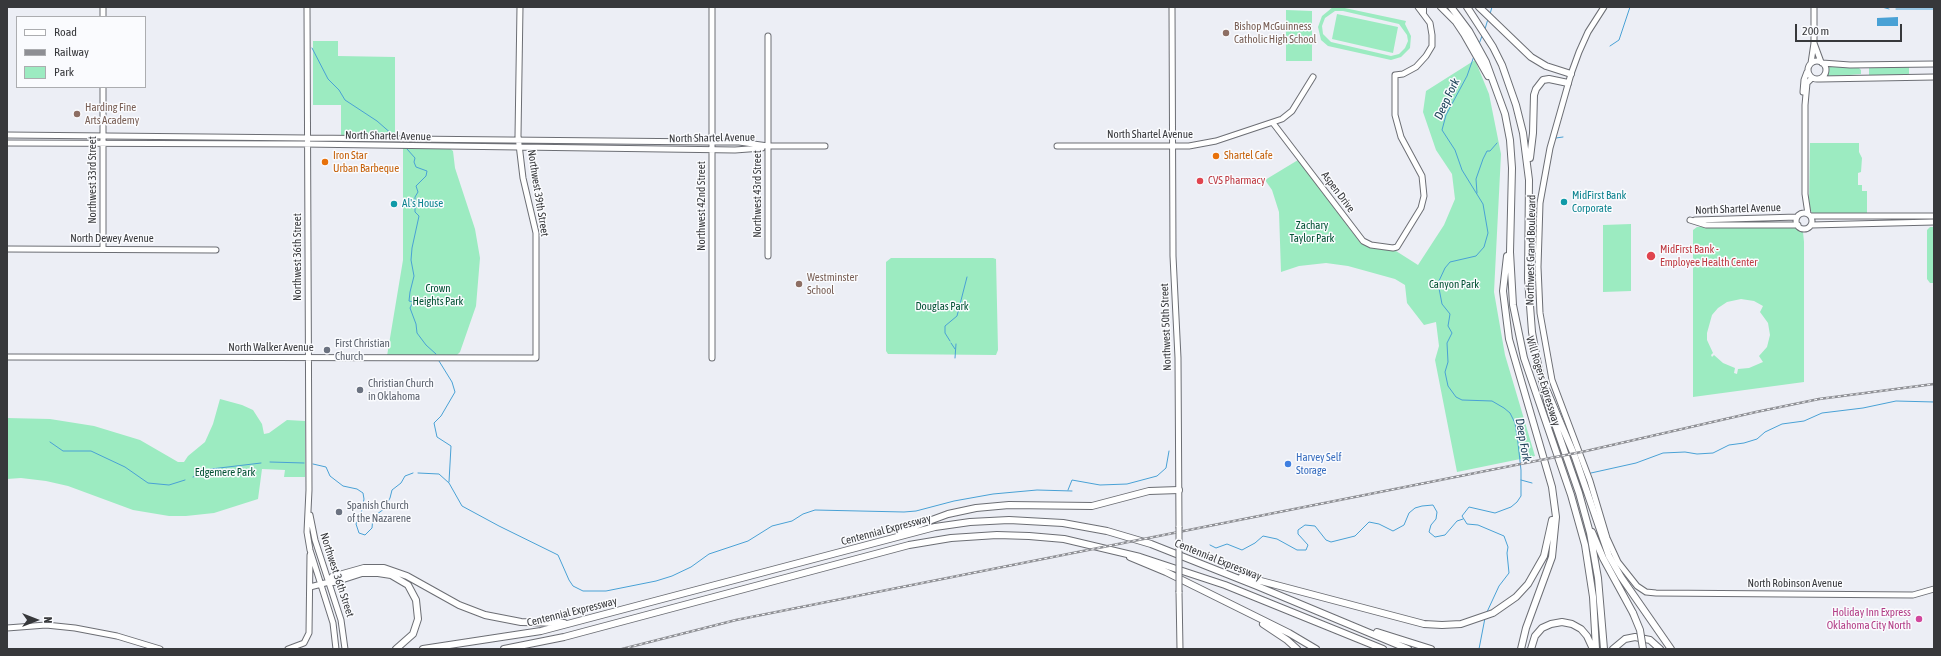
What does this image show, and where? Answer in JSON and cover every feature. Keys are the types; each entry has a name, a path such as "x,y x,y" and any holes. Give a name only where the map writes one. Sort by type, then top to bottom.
{"highway":[{"path":"1441,7 1466,32"},
{"name":"Will Rogers Expressway","path":"1450,7 1484,63 1500,99 1511,152 1511,285 1518,333 1530,380 1571,495 1585,545 1592,591 1594,649"},
{"name":"Will Rogers Expressway","path":"1467,7 1493,47 1507,77 1523,133 1528,168 1529,301 1532,332 1540,376 1552,417 1584,512 1598,578 1604,649"},
{"path":"1480,9 1531,57 1546,66 1571,74"},
{"path":"1528,168 1533,133 1533,100 1536,89 1543,80 1549,79 1568,83"},
{"path":"1511,218 1503,291 1506,325 1515,366 1554,498 1556,517 1554,543 1547,573 1526,628 1521,649"},
{"path":"1540,376 1568,438 1609,556 1621,577 1670,649"},
{"path":"862,546 948,514 964,510 1009,505 1092,506 1148,491 1179,490"},
{"path":"1217,570 1424,624 1442,626 1461,624 1481,618 1505,606 1528,584 1544,556 1551,528 1554,498"},
{"path":"1584,512 1603,558 1633,613 1640,630 1643,649"},
{"name":"Centennial Expressway","path":"423,649 518,636 910,533 955,524 990,520 1031,520 1063,523 1128,536 1347,622"},
{"name":"Centennial Expressway","path":"504,649 564,637 881,552 941,539 980,535 1029,536 1064,539 1140,557 1225,585 1353,637"},
{"path":"1110,549 1166,572 1289,633 1316,649"},
{"path":"329,582 332,577 359,569 384,568 398,572 459,605 484,615 521,622 576,622"},
{"path":"329,582 334,582 362,573 378,573 391,575 408,586 416,600 418,619 413,634 396,649"},
{"path":"1220,599 1279,634 1297,649"},
{"path":"1347,622 1408,649"},
{"path":"1347,622 1431,649"},
{"path":"1531,649 1535,636 1542,628 1551,624 1562,622 1572,624 1581,629 1587,636 1594,649"},
{"path":"1353,637 1373,649"},
{"path":"1353,637 1383,649"},
{"path":"1613,649 1625,639 1635,637 1650,640 1660,649"}],"street":[{"name":"Northwest 36th Street","path":"307,7 309,506 307,532 310,550 336,636 336,649"},
{"name":"Northwest 39th Street","path":"520,7 519,140 521,147 523,178 536,233 536,358"},
{"name":"Northwest 42nd Street","path":"712,7 712,358"},
{"name":"Northwest 50th Street","path":"1172,7 1173,256 1178,358 1179,648"},
{"path":"1418,7 1423,10"},
{"name":"Northwest Grand Boulevard","path":"1604,7 1587,36 1571,74 1550,148 1540,203 1540,313 1545,349 1552,380 1590,481 1612,549 1621,567 1633,582 1641,589 1656,593"},
{"path":"1805,105 1803,86 1811,63 1814,43 1814,7"},
{"name":"Aspen Drive","path":"1273,123 1363,242 1371,245 1392,248 1400,244 1421,208 1425,190 1422,176 1401,137 1396,122 1395,75 1403,74 1413,69 1430,49 1432,42 1432,31 1423,10"},
{"name":"Northwest 43rd Street","path":"768,36 768,256"},
{"path":"1814,43 1826,72 1820,79"},
{"path":"1811,63 1815,61 1850,65 1934,64"},
{"path":"1807,72 1812,78 1820,79 1934,77"},
{"name":"North Shartel Avenue","path":"1057,146 1172,146 1206,144 1282,119 1292,111 1313,77"},
{"path":"1811,225 1805,194 1805,105 1807,83 1812,78"},
{"name":"Northwest 33rd Street","path":"103,88 103,249"},
{"name":"North Shartel Avenue","path":"7,135 739,142 768,146"},
{"name":"North Shartel Avenue","path":"7,143 713,149 741,149 768,146 825,146"},
{"path":"1799,215 1805,194"},
{"name":"North Shartel Avenue","path":"1798,225 1799,215"},
{"name":"North Shartel Avenue","path":"1934,216 1799,215 1690,220 1706,225 1798,225 1805,229 1811,225 1934,222"},
{"name":"North Dewey Avenue","path":"7,249 216,250"},
{"name":"North Walker Avenue","path":"7,357 536,358"},
{"name":"Northwest 36th Street","path":"309,506 315,540 341,620 345,649"},
{"path":"288,649 306,641 310,626 310,550"},
{"path":"310,587 329,582"},
{"name":"North Robinson Avenue","path":"1656,593 1913,595 1934,589"},
{"path":"7,628 46,625 75,628 118,636 160,649"}],"green space":[{"path":"1333,7 1340,7 1406,21 1405,24 1411,36 1410,48 1401,57 1391,60 1328,46 1321,40 1318,27 1322,16","holes":["1335,11 1343,11 1399,24 1407,35 1408,41 1405,48 1399,54 1391,56 1331,42 1323,34 1322,26 1325,18"]},
{"path":"1286,10 1312,11 1312,61 1286,61"},
{"path":"1337,14 1398,27 1393,53 1332,39"},
{"path":"313,41 338,41 338,56 395,57 395,135 391,137 341,136 341,105 313,105"},
{"name":"Canyon Park","path":"1475,60 1489,94 1501,154 1494,292 1505,355 1535,456 1457,472 1435,360 1439,346 1436,322 1424,325 1407,303 1405,285 1395,279 1348,266 1326,263 1299,266 1281,272 1279,212 1272,190 1265,180 1298,160 1359,241 1364,245 1396,251 1418,265 1444,225 1455,199 1452,174 1436,150 1423,112 1426,91"},
{"path":"1827,65 1858,67 1861,70 1861,74 1826,77 1828,70"},
{"path":"1909,66 1909,74 1899,76 1869,75 1869,67"},
{"path":"1810,143 1859,143 1859,152 1862,158 1861,172 1858,173 1858,185 1862,185 1862,191 1867,191 1867,214 1812,213 1809,206"},
{"name":"Crown Heights Park","path":"403,148 449,148 453,151 455,168 475,229 480,258 476,306 460,352 456,356 387,356 403,260"},
{"path":"1631,224 1631,291 1603,292 1603,225"},
{"path":"1794,226 1803,232 1804,382 1693,397 1693,230 1697,227","holes":["1741,299 1754,301 1763,306 1760,312 1768,323 1770,335 1767,347 1759,356 1763,362 1749,368 1738,369 1737,374 1734,373 1735,368 1723,363 1714,355 1712,357 1711,355 1713,353 1707,340 1707,333 1712,315 1718,308 1727,302"]},
{"path":"1930,227 1934,227 1934,283 1930,283 1927,279 1927,230"},
{"name":"Douglas Park","path":"891,258 996,259 998,350 996,355 888,354 886,351 886,262"},
{"name":"Edgemere Park","path":"220,399 242,405 253,410 262,424 264,434 269,433 287,420 305,421 305,477 284,477 285,470 262,469 258,499 214,513 186,516 169,516 133,510 68,486 46,481 21,478 7,479 7,418 50,419 94,426 140,440 178,462 184,462 188,456 205,442 213,424"}],"water":[{"path":"1898,17 1898,26 1877,26 1877,18"}],"waterway":[{"name":"Deep Fork","path":"1490,14 1492,7"},
{"path":"1610,46 1619,40 1630,7"},
{"path":"1882,7 1889,9"},
{"path":"1896,9 1934,9"},
{"name":"Deep Fork","path":"1485,29 1488,19"},
{"name":"Deep Fork","path":"1479,44 1482,36"},
{"path":"312,48 328,79 339,90 345,100 377,121 393,135"},
{"name":"Deep Fork","path":"1474,56 1467,76 1446,115 1442,130 1455,150 1462,170 1483,204 1488,233 1484,247 1476,256 1450,262 1445,268 1438,283 1442,304 1450,314 1448,326 1452,333 1447,343 1448,362 1445,372 1448,386 1456,397 1462,400 1492,401 1504,408 1510,413 1515,423 1518,443 1521,470 1521,496 1517,502 1511,507 1495,513 1469,507 1462,516 1467,524 1478,525 1504,536 1508,547 1507,553 1509,573 1499,586 1487,612"},
{"path":"1556,138 1563,137"},
{"path":"1477,193 1476,179 1483,159 1487,151 1490,151 1497,143"},
{"path":"407,149 415,158 414,162 416,167 427,171 426,176 416,186 418,192 415,197 415,212 419,216 412,248 411,260 414,276 409,301 413,302 410,308 416,324 417,333 426,345 436,354"},
{"path":"950,341 945,333 945,326 957,316 967,277"},
{"path":"951,343 955,349"},
{"path":"955,358 956,344"},
{"path":"439,361 452,382 455,392 441,416 434,423 437,437 451,446 449,482"},
{"path":"1591,473 1636,463 1663,453 1713,453 1729,445 1757,439 1765,432 1782,424 1804,421 1822,413 1863,408 1896,401 1934,402"},
{"path":"50,442 63,451 91,451 125,467 148,483 169,485 185,480"},
{"path":"1068,490 1072,480 1100,485 1127,484 1157,476 1166,468 1169,451"},
{"path":"270,462 304,463"},
{"path":"193,477 211,469 261,463"},
{"path":"313,464 326,467 330,476 343,486 357,489 363,493 364,499 362,510 356,524 359,533 365,535 372,528 373,517 384,509 390,498 392,490 401,483 405,476 413,473"},
{"path":"418,473 439,474 449,483 462,506 558,555 573,586 583,591 606,591 656,581 672,576 691,567 709,554 748,541 772,526 792,521 803,514 815,510 904,512 916,511 954,501 993,494 1037,490 1072,491"},
{"path":"1521,480 1532,483"},
{"path":"1210,545 1216,548 1227,544 1242,550 1255,543 1263,536 1277,539 1297,550 1306,550 1308,545 1298,534 1298,530 1305,525 1315,526 1326,540 1331,542 1355,536 1369,522 1379,524 1393,531 1404,525 1409,513 1415,508 1422,506 1433,505 1437,512 1436,519 1431,525 1429,532 1435,537 1445,535 1457,521 1463,519"},
{"name":"Deep Fork","path":"1479,649 1485,618"}],"railway":[{"path":"622,649 736,620 1586,451 1819,399 1934,384"}],"place":[{"name":"Bishop McGuinness Catholic High School","path":"1226,33"},
{"name":"Harding Fine Arts Academy","path":"77,114"},
{"name":"Shartel Cafe","path":"1216,156"},
{"name":"Iron Star Urban Barbeque","path":"325,162"},
{"name":"CVS Pharmacy","path":"1200,181"},
{"name":"MidFirst Bank Corporate","path":"1564,202"},
{"name":"Al's House","path":"394,204"},
{"name":"MidFirst Bank - Employee Health Center","path":"1651,256"},
{"name":"Westminster School","path":"799,284"},
{"name":"First Christian Church","path":"327,350"},
{"name":"Christian Church in Oklahoma","path":"360,390"},
{"name":"Harvey Self Storage","path":"1288,464"},
{"name":"Spanish Church of the Nazarene","path":"339,512"},
{"name":"Holiday Inn Express Oklahoma City North","path":"1919,619"}],"park label":[{"name":"Zachary Taylor Park","path":"1312,232"}]}
